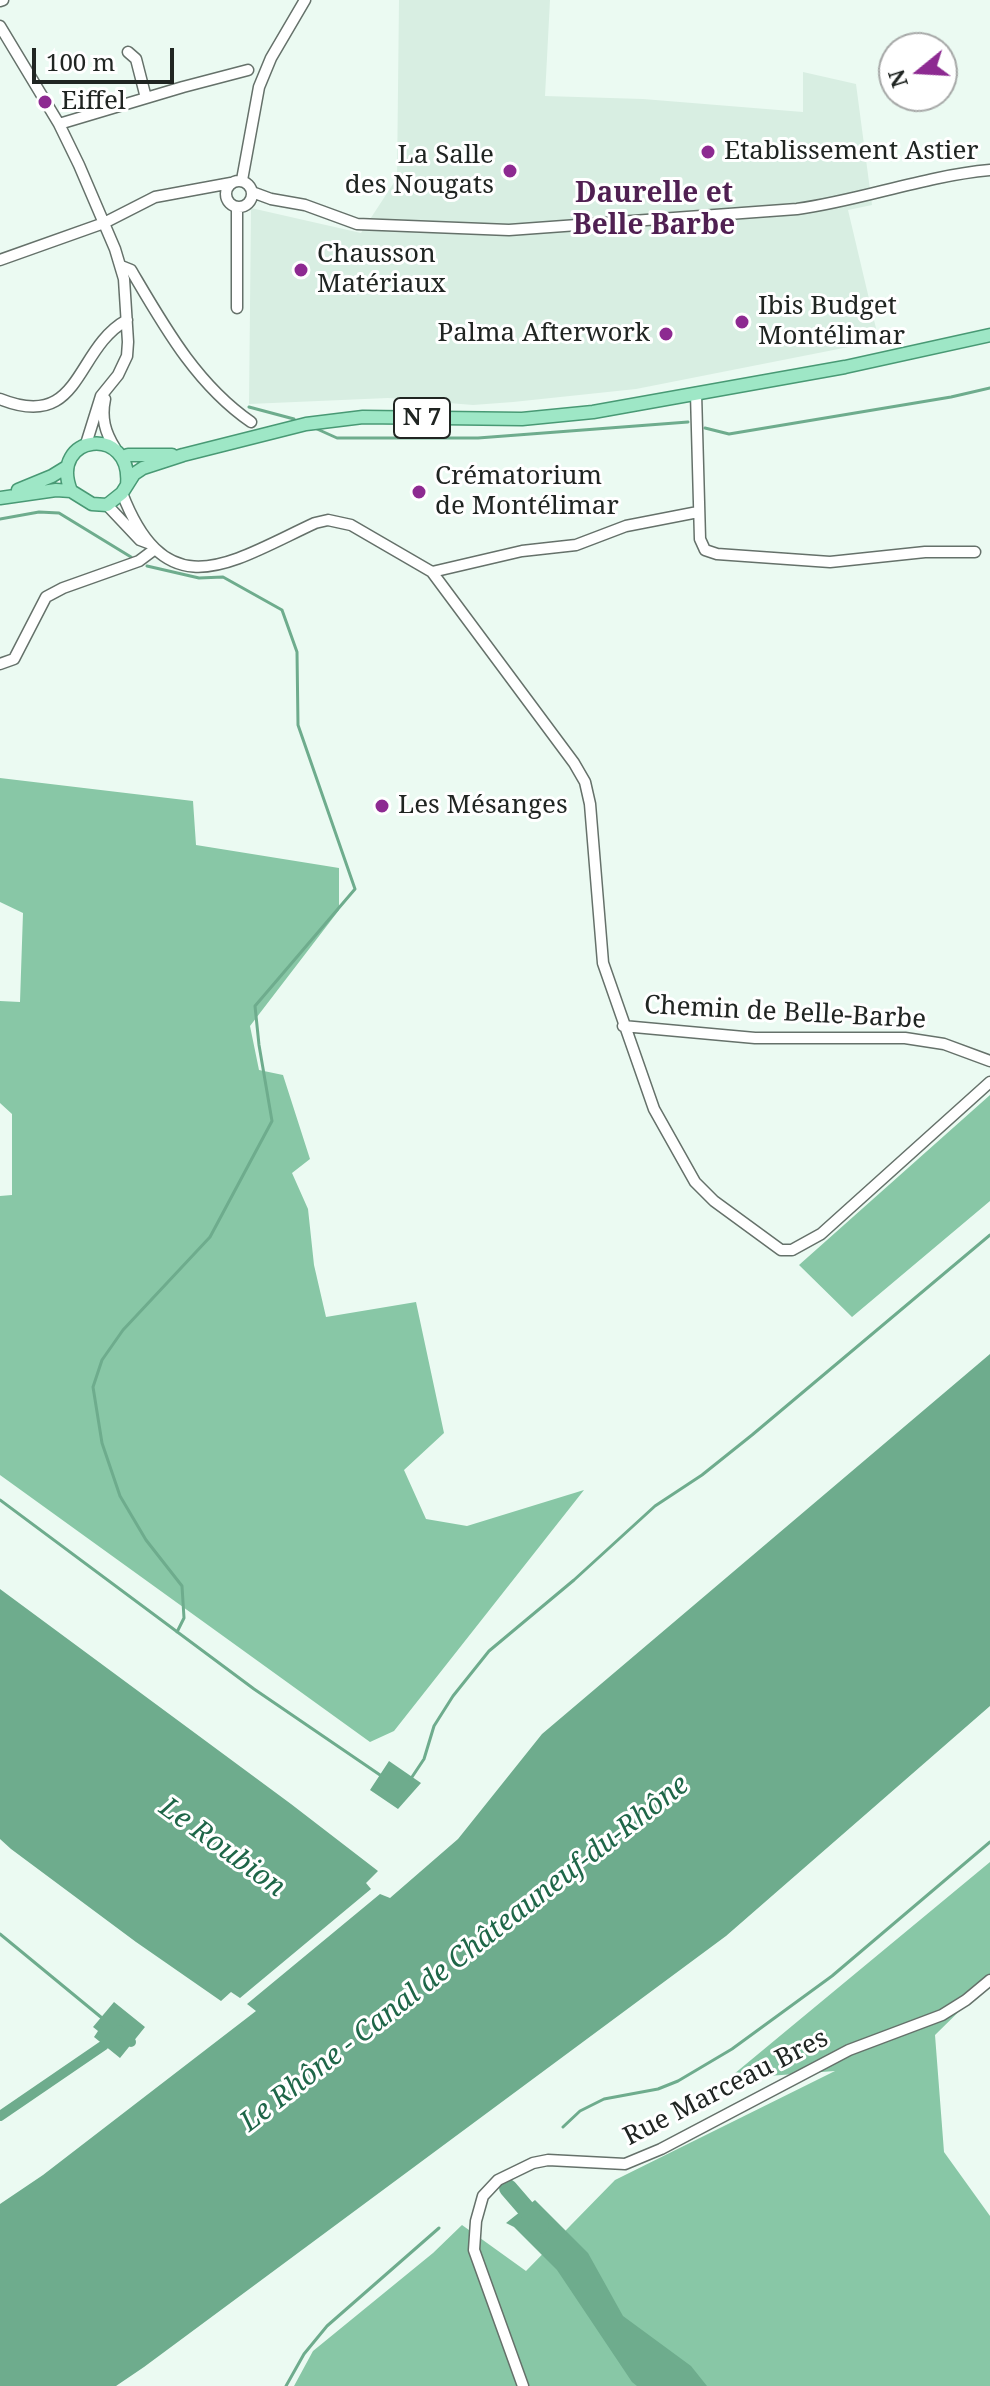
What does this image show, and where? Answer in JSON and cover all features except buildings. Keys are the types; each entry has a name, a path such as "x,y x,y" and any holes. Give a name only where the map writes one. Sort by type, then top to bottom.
{"main road":[{"name":"N 7","path":"124,489 134,474 143,468 306,424 363,417 522,419 593,412 845,367 990,335"},
{"path":"0,497 71,491 92,504 107,505 124,489 128,471 119,453 103,443 86,444 70,456 65,468 71,491"},
{"name":"N 7","path":"119,453 183,455"},
{"path":"0,497 65,468"}],"street":[{"path":"271,199 242,206 230,204 259,87 271,58 305,0"},
{"path":"0,26 59,124 121,266 127,356 94,413 86,444"},
{"path":"128,52 136,59 146,98"},
{"path":"59,124 248,70"},
{"path":"1,258 104,223 155,197 233,185 249,184 252,192 305,205 357,224 509,230 824,205 956,173 990,170"},
{"path":"237,308 242,206 252,192"},
{"path":"121,266 131,270 165,327 208,385 230,408 251,422"},
{"path":"0,399 29,406 57,400 77,383 103,338 127,320"},
{"path":"107,389 103,421 106,434 119,453"},
{"path":"696,393 698,512 700,539 705,550 717,554 830,562 925,552 975,552"},
{"path":"124,489 132,516 152,546 163,557 195,567 226,565 315,523 328,520 351,525 432,572 585,782 590,804 599,943 623,1026 654,1109 695,1182 714,1201 781,1250 792,1250 821,1234 990,1082"},
{"path":"107,505 140,540 152,546"},
{"path":"432,572 522,551 576,545 626,526 698,512"},
{"path":"0,664 14,659 46,597 139,561 152,546"},
{"name":"Chemin de Belle-Barbe","path":"623,1026 755,1038 905,1038 944,1044 990,1061"},
{"name":"Rue Marceau Bres","path":"523,2386 474,2250 476,2221 483,2196 498,2180 533,2163 548,2160 625,2164 661,2149 849,2050 942,2015 990,1980"}],"shaded area":[{"path":"399,0 550,0 545,96 643,99 803,112 803,72 856,84 872,205 848,210 879,341 636,389 513,402 473,405 388,398 249,404 251,208 361,233 397,178"},
{"path":"0,778 193,801 196,845 339,868 339,910 250,1026 259,1070 283,1075 310,1159 292,1173 308,1209 314,1265 326,1317 416,1302 444,1433 404,1470 426,1519 467,1526 584,1490 394,1731 370,1742 0,1475 0,1196 12,1195 12,1114 0,1103 0,1001 20,1002 23,913 0,902"},
{"path":"990,1095 990,1201 852,1317 799,1265"},
{"path":"990,1862 990,1981 935,2035 944,2152 990,2216 990,2386 294,2386 313,2351 433,2253 462,2225 526,2271 615,2180 835,2071 728,2079"}],"water":[{"name":"Le Rhône - Canal de Châteauneuf-du-Rhône","path":"990,1354 990,1706 726,1936 144,2367 116,2386 0,2386 0,2204 43,2175 256,2011 247,2004 380,1894 390,1898 458,1839 542,1734"},
{"path":"0,1589 378,1871 366,1883 371,1889 240,1998 231,1992 221,2001 11,1849 0,1839"},
{"path":"389,1761 421,1783 398,1809 370,1790"},
{"path":"114,2002 145,2027 120,2058 94,2037 98,2031 93,2027"},
{"path":"535,2200 588,2253 623,2316 691,2366 707,2386 637,2386 632,2382 557,2270 514,2227 506,2223"}],"waterway":[{"path":"705,428 729,434 990,388"},
{"path":"249,407 294,419"},
{"path":"317,429 337,438 478,438 688,422"},
{"path":"0,519 39,512 59,513 131,557"},
{"path":"147,566 199,578 223,577 282,610 297,652 298,725 355,889 255,1006 272,1121 210,1237 123,1330 102,1360 93,1387 102,1443 120,1496 146,1540 182,1586 184,1618 177,1632"},
{"path":"410,1780 424,1759 434,1726 453,1696 489,1651 574,1580 655,1506 702,1475 752,1435 990,1235"},
{"path":"0,1500 254,1689 383,1777"},
{"path":"563,2127 580,2111 604,2099 658,2089 678,2081 732,2049 832,1976 990,1842"},
{"path":"0,1934 102,2018"},
{"path":"0,2116 104,2045 119,2030 131,2042"},
{"name":"Le Roubion","path":"508,2188 540,2225"},
{"path":"286,2386 304,2354 327,2326 439,2228"}],"place":[{"name":"Eiffel","path":"45,102"},
{"name":"Etablissement Astier","path":"708,152"},
{"name":"La Salle des Nougats","path":"510,171"},
{"name":"Chausson Matériaux","path":"301,270"},
{"name":"Ibis Budget Montélimar","path":"742,322"},
{"name":"Palma Afterwork","path":"666,334"},
{"name":"Crématorium de Montélimar","path":"419,492"},
{"name":"Les Mésanges","path":"382,806"}],"district":[{"name":"Daurelle et Belle Barbe","path":"654,210"}]}
